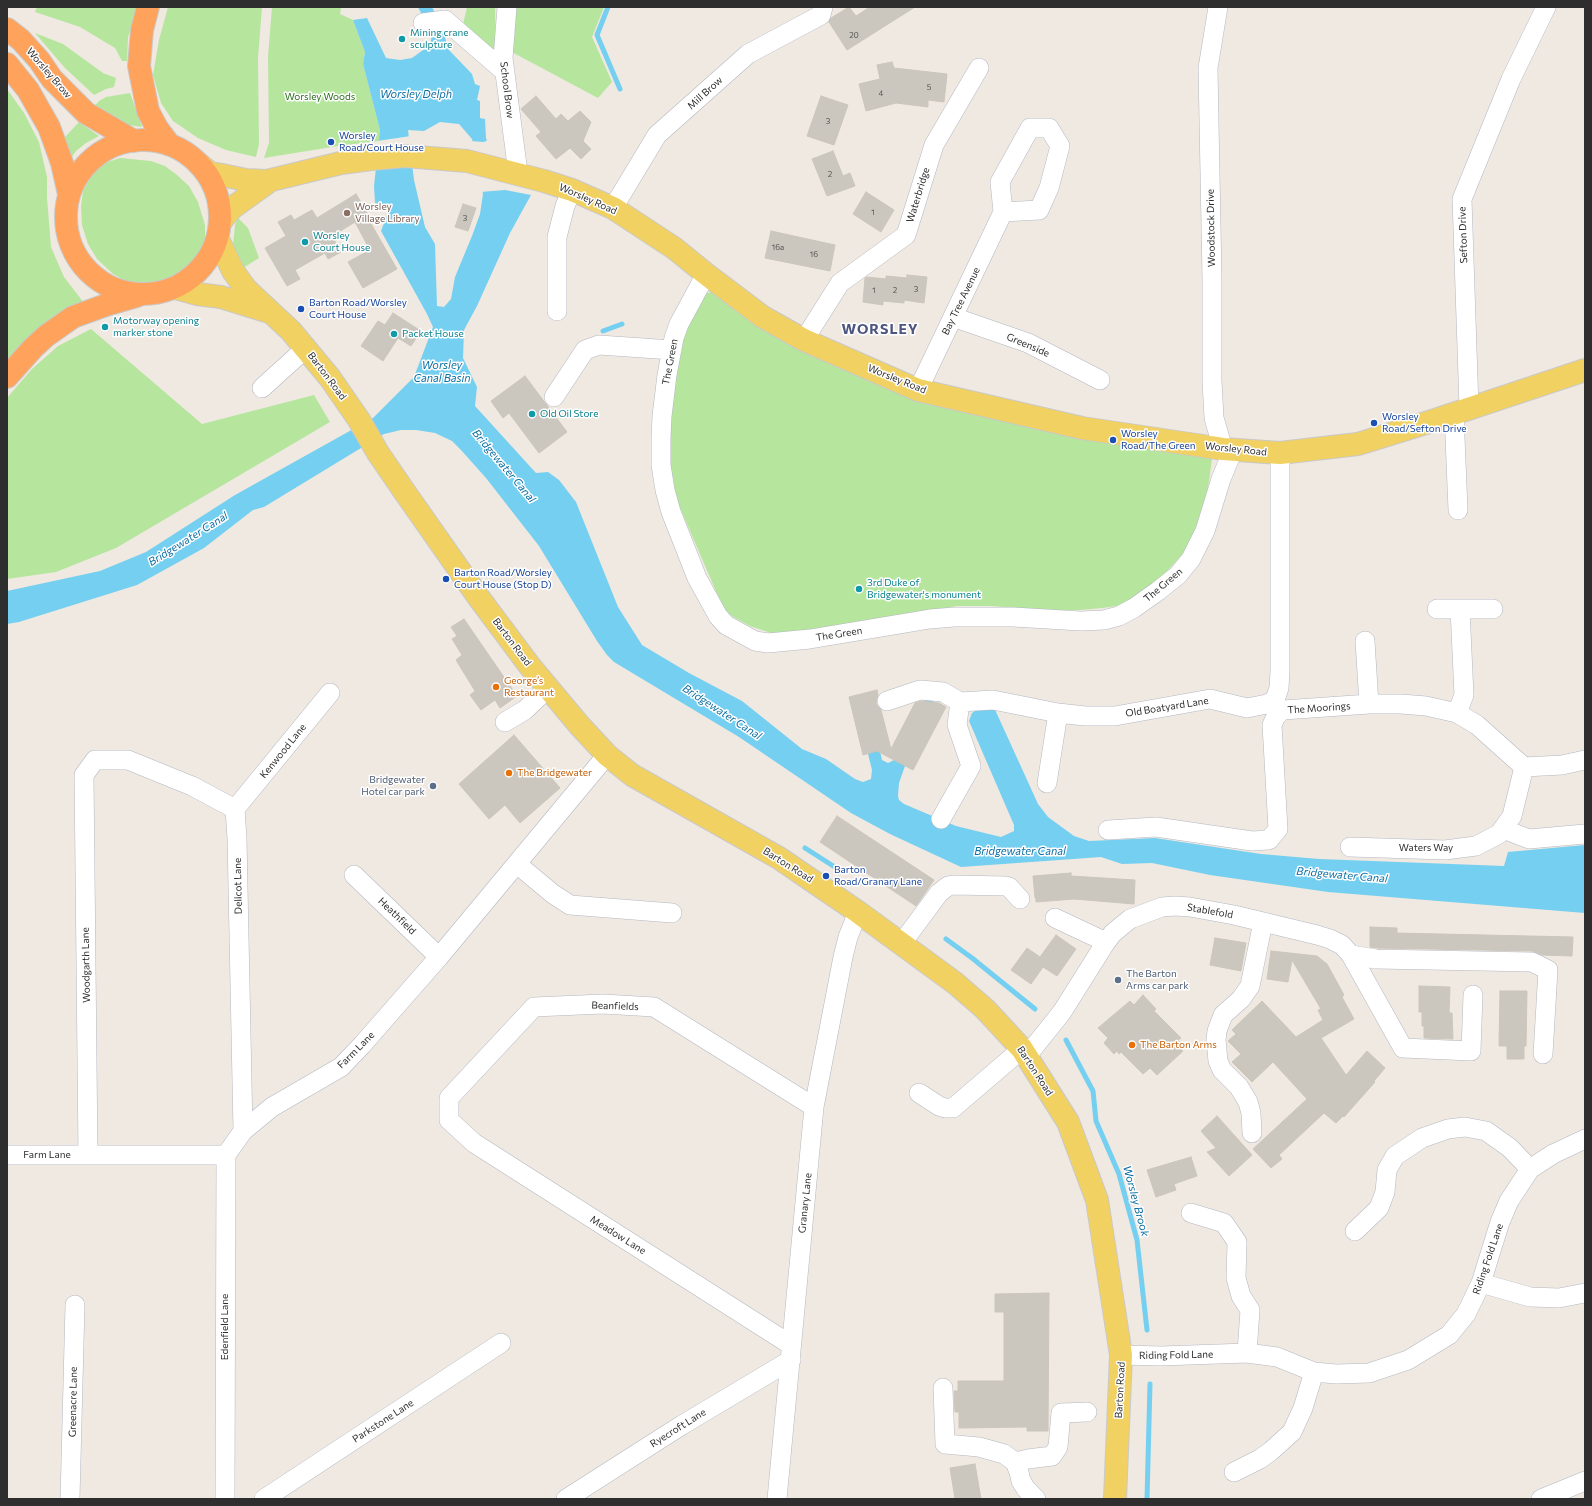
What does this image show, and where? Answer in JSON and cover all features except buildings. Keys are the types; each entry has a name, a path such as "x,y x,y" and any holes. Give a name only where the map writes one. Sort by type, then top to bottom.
{"highway":[{"path":"148,7 142,30 139,66 148,111 156,128 169,144"},
{"name":"Worsley Brow","path":"7,29 21,40 39,60 52,79 86,113 134,141"},
{"path":"7,64 28,90 50,127 62,163 69,194"},
{"path":"7,377 33,348 59,326 78,315 106,305 128,298 154,294 175,288 185,283 202,268 208,259 219,230 220,208 215,190 207,174 199,164 185,152 169,144 157,141 134,141 112,146 93,158 78,174 69,194 65,220 71,245 84,268 93,277 116,290 128,294 154,294"}],"main road":[{"name":"Worsley Road","path":"199,164 210,172 246,180 271,180 341,163 405,156 467,161 509,171 572,190 613,208 674,248 764,317 804,340 918,390 1082,428 1228,449 1280,453 1358,444 1585,370"},
{"name":"Worsley Road","path":"219,230 232,208 271,180"},
{"name":"Barton Road","path":"219,230 230,267 240,281 246,289 291,331 330,378 359,420 378,453 459,570 548,688 607,755 632,775 779,858 902,943 955,983 985,1009 1024,1053 1068,1122 1097,1200 1121,1355 1114,1499"},
{"name":"Barton Road","path":"175,288 197,294 220,297 271,312"}],"street":[{"name":"School Brow","path":"507,7 503,58 505,72 509,171"},
{"name":"Mill Brow","path":"613,208 657,135 748,54 821,15 823,7"},
{"name":"Woodstock Drive","path":"1218,7 1208,68 1212,279 1212,381 1214,418 1228,449"},
{"name":"Sefton Drive","path":"1458,510 1462,411 1462,199 1511,79 1546,7"},
{"path":"423,23 445,20 505,72"},
{"name":"Waterbridge","path":"804,340 840,283 906,235 934,145 979,68"},
{"path":"558,311 557,237 565,206 572,190"},
{"name":"Bay Tree Avenue","path":"918,390 1003,212"},
{"name":"The Green","path":"706,274 679,324 672,350 665,388 661,438 665,490 671,512 697,578 718,616 726,625 755,641 768,643 803,639 930,619 954,617 1013,617 1081,621 1104,620 1119,616 1134,608 1158,591 1178,575 1191,559 1205,530 1221,479 1228,449"},
{"name":"Greenside","path":"953,316 1028,343 1100,380"},
{"path":"554,397 585,350 599,345 672,350"},
{"path":"262,388 306,348"},
{"name":"Old Boatyard Lane","path":"960,702 993,700 1058,714 1114,716 1210,699 1247,708 1266,704 1275,700 1279,688 1280,671 1280,453"},
{"path":"1436,609 1493,609"},
{"path":"1457,713 1464,695 1460,609"},
{"path":"1365,641 1368,704"},
{"path":"505,722 525,710 548,688"},
{"path":"887,701 920,690 944,692 960,702 957,725 972,766 941,819"},
{"name":"Kenwood Lane","path":"235,809 330,693"},
{"name":"The Moorings","path":"1108,830 1156,827 1252,841 1269,840 1278,829 1272,725 1276,716 1283,710 1368,704 1401,704 1426,706 1457,713 1477,725 1524,767"},
{"path":"1048,783 1058,714"},
{"name":"Farm Lane","path":"7,1155 226,1155 243,1131 272,1107 341,1067 374,1033 607,755"},
{"name":"Woodgarth Lane","path":"88,1155 84,775 95,760 128,760 192,786 235,809"},
{"path":"1524,767 1562,765 1585,760"},
{"name":"Waters Way","path":"1350,847 1444,850 1476,846 1499,834 1512,816 1524,767"},
{"name":"Dellcot Lane","path":"235,809 237,838 243,1131"},
{"path":"1503,829 1528,839 1585,834"},
{"path":"517,864 553,894 570,905 672,913"},
{"name":"Heathfield","path":"354,875 439,956"},
{"path":"902,943 939,893 953,884 1006,886 1009,887 1020,899"},
{"name":"Stablefold","path":"919,1093 939,1106 953,1108 1024,1053 1062,1012 1106,942 1130,919 1162,907 1190,907 1263,922 1330,939 1342,945 1351,955 1403,1048 1471,1051 1473,996"},
{"name":"Granary Lane","path":"777,1499 814,1107 843,957 850,932 858,912"},
{"path":"1055,918 1106,942"},
{"path":"1252,1133 1251,1113 1248,1102 1239,1086 1222,1070 1218,1061 1216,1040 1217,1031 1223,1015 1244,996 1250,986 1263,922"},
{"path":"1351,955 1376,959 1532,962 1548,970 1543,1054"},
{"name":"Beanfields","path":"448,1120 448,1098 534,1007 603,1004 654,1007 814,1107"},
{"name":"Meadow Lane","path":"448,1120 474,1144 791,1352"},
{"path":"1355,1230 1378,1208 1385,1192 1387,1170 1395,1156 1422,1138 1441,1131 1465,1127 1486,1131 1510,1148 1530,1169"},
{"name":"Riding Fold Lane","path":"1121,1355 1161,1356 1247,1353 1277,1357 1314,1372 1336,1374 1369,1373 1408,1360 1449,1335 1466,1314 1481,1284 1500,1222 1509,1201 1530,1169 1553,1154 1585,1140"},
{"name":"Edenfield Lane","path":"225,1499 226,1155"},
{"path":"1191,1213 1224,1223 1237,1242 1236,1278 1241,1296 1250,1310 1247,1353"},
{"path":"1481,1284 1530,1297 1559,1298 1585,1293"},
{"name":"Greenacre Lane","path":"70,1499 75,1305"},
{"name":"Parkstone Lane","path":"264,1499 501,1343"},
{"name":"Ryecroft Lane","path":"566,1499 682,1425 791,1352"},
{"path":"1234,1472 1272,1451 1292,1432 1303,1408 1314,1372"},
{"path":"944,1388 945,1444 979,1447 1004,1454 1015,1462 1020,1472 1021,1481 1026,1489 1036,1499"},
{"path":"1015,1462 1052,1456 1058,1446 1061,1413 1087,1412"},
{"path":"1541,1499 1585,1481"}],"green space":[{"path":"37,7 137,7 128,37 127,61 122,61 115,48 80,27 35,12"},
{"name":"Worsley Woods","path":"168,7 262,7 258,58 259,144 256,157 226,150 198,138 173,121 161,103 153,75 159,40"},
{"name":"Worsley Woods","path":"272,7 363,7 341,8 340,14 353,20 365,52 363,64 380,130 379,141 264,158 269,143 268,56"},
{"path":"467,7 495,7 496,52 459,42"},
{"path":"508,7 604,7 592,37 612,82 598,98 508,50"},
{"path":"35,33 63,44 103,73 116,78 114,87 94,95 65,68"},
{"path":"7,89 24,113 39,142 47,177 51,247 64,277 84,303 7,361"},
{"path":"130,93 142,127 122,124 93,108 99,101 106,97"},
{"path":"79,122 99,136 86,143 76,151 71,158 65,137"},
{"path":"120,158 151,161 165,166 189,186 198,202 205,225 205,246 198,263 186,277 170,285 147,288 131,284 113,274 97,259 88,244 82,225 81,207 83,191 92,174 105,163"},
{"path":"238,218 248,228 259,258 243,268 237,258 233,245 235,225"},
{"path":"714,292 798,347 1172,452 1212,459 1208,488 1199,519 1187,549 1162,577 1140,595 1117,606 1080,610 1044,610 991,606 957,606 872,622 777,635 750,626 735,618 724,610 678,503 671,478 668,445 676,377 683,338 691,317 706,293"},
{"path":"91,329 202,424 314,395 330,422 116,548 56,572 7,579 7,398 32,369 58,346"}],"water":[{"path":"418,7 432,7 441,25 449,50 472,74 475,84 480,86 477,100 480,101 480,118 485,119 486,138 505,190 531,195 510,233 477,306 464,330 463,358 477,387 475,406 536,473 548,472 559,480 576,502 618,607 642,645 689,673 742,701 802,749 826,759 855,779 863,782 871,779 872,770 854,697 880,751 882,760 888,763 894,760 926,698 938,704 905,766 899,783 898,796 899,800 904,804 956,826 1001,837 1014,831 1014,825 969,721 972,713 992,703 1038,804 1048,817 1074,836 1089,841 1155,838 1261,854 1319,859 1504,866 1508,852 1585,845 1585,913 1328,892 1210,875 1152,863 1122,864 1101,857 961,867 890,834 851,813 739,737 614,662 597,641 539,546 486,478 452,441 435,433 416,430 401,430 384,434 264,507 253,510 204,548 137,585 19,622 7,624 7,591 100,571 146,552 235,495 373,418 414,377 433,327 381,231 389,210 375,203 374,186 380,130 363,64 365,52 353,20 367,18 386,58 400,60 412,58 430,45 432,35","holes":["440,122 459,124 472,139 483,194 480,214 455,277 451,299 444,307 437,306 435,244 425,227 414,180 408,130 424,131"]}],"pier":[{"path":"411,136 414,164 374,165 377,141"},
{"path":"488,140 502,176 505,190 480,192 470,141 484,142"}],"waterway":[{"name":"Worsley Brook","path":"608,7 597,35 620,89"},
{"name":"Worsley Brook","path":"603,331 622,324"},
{"path":"805,848 841,871"},
{"name":"Worsley Brook","path":"946,939 1035,1009"},
{"name":"Worsley Brook","path":"1066,1040 1093,1091 1096,1121 1119,1174 1137,1240 1147,1330"},
{"name":"Worsley Brook","path":"1147,1499 1150,1384"}],"place":[{"name":"Mining crane sculpture","path":"402,39"},
{"name":"Worsley Road/Court House","path":"331,142"},
{"name":"Worsley Village Library","path":"347,213"},
{"name":"Worsley Court House","path":"305,242"},
{"name":"Barton Road/Worsley Court House","path":"301,309"},
{"name":"Motorway opening marker stone","path":"105,327"},
{"name":"Packet House","path":"394,334"},
{"name":"Old Oil Store","path":"532,414"},
{"name":"Worsley Road/Sefton Drive","path":"1374,423"},
{"name":"Worsley Road/The Green","path":"1113,440"},
{"name":"Barton Road/Worsley Court House (Stop D)","path":"446,579"},
{"name":"3rd Duke of Bridgewater's monument","path":"859,589"},
{"name":"George’s Restaurant","path":"496,687"},
{"name":"The Bridgewater","path":"509,773"},
{"name":"Bridgewater Hotel car park","path":"433,786"},
{"name":"Barton Road/Granary Lane","path":"826,876"},
{"name":"The Barton Arms car park","path":"1118,980"},
{"name":"The Barton Arms","path":"1132,1045"}],"district":[{"name":"WORSLEY","path":"880,329"}],"water label":[{"name":"Worsley Delph","path":"416,94"},
{"name":"Worsley Canal Basin","path":"442,371"},
{"name":"Bridgewater Canal","path":"504,466"},
{"name":"Bridgewater Canal","path":"188,539"},
{"name":"Bridgewater Canal","path":"722,712"},
{"name":"Bridgewater Canal","path":"1020,851"},
{"name":"Bridgewater Canal","path":"1342,875"}]}
